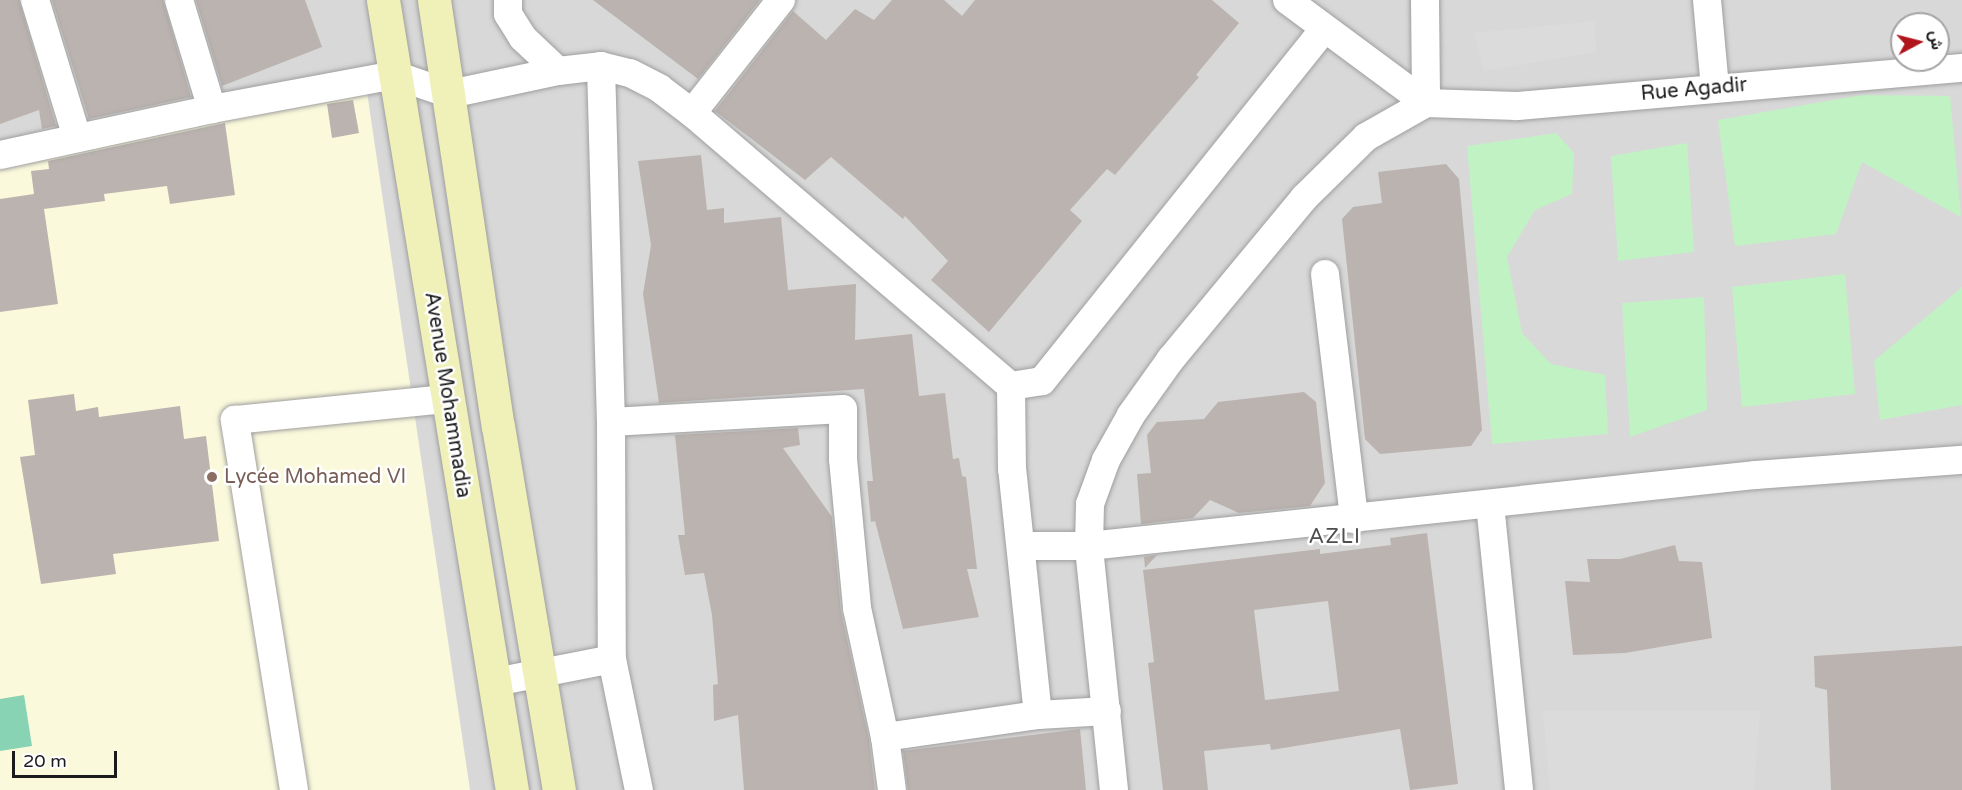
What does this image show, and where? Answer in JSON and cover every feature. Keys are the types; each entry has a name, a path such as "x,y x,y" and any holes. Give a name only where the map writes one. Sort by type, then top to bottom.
{"street":[{"path":"34,0 77,137"},
{"path":"178,0 212,109"},
{"name":"Avenue Mohammadia","path":"383,0 512,790"},
{"path":"434,0 450,94 498,426 559,790"},
{"path":"508,0 508,14 523,38 558,71"},
{"path":"692,113 781,0"},
{"path":"1287,0 1323,30 1426,103"},
{"path":"1425,0 1426,103"},
{"path":"1707,0 1715,88"},
{"path":"1011,386 1042,381 1323,30"},
{"path":"0,155 212,109 395,75 450,94 558,71 601,66 649,83 692,113 1011,386 1012,469 1023,546 1038,715"},
{"path":"601,66 611,422 612,659 639,790"},
{"name":"Rue Agadir","path":"1426,103 1517,106 1962,68"},
{"path":"1114,790 1089,546 1090,504 1106,460 1131,415 1171,358 1330,169 1366,137 1426,103"},
{"path":"1325,274 1354,519"},
{"path":"294,790 236,420 447,399"},
{"path":"611,422 843,409 843,459 857,608 885,737 892,790"},
{"path":"1023,546 1089,546 1756,475 1962,460"},
{"path":"1490,504 1519,790"},
{"path":"495,682 612,659"},
{"path":"885,737 1038,715 1107,711"}],"shaded area":[{"path":"0,0 1962,0 1962,790 0,790"},
{"path":"1595,21 1596,52 1484,71 1474,33"},
{"name":"Lycée Mohamed VI","path":"367,92 470,790 0,790 0,164"},
{"path":"1543,711 1760,711 1754,790 1550,790"}],"green space":[{"path":"1862,95 1950,96 1961,217 1862,162 1836,234 1735,246 1718,120"},
{"path":"1556,133 1574,153 1572,194 1535,210 1507,257 1522,333 1551,364 1605,375 1608,434 1492,444 1467,146"},
{"path":"1687,143 1694,252 1618,261 1611,156"},
{"path":"1845,274 1855,394 1742,407 1732,287"},
{"path":"1962,287 1962,405 1880,420 1874,361"},
{"path":"1704,297 1707,410 1630,437 1622,303"},
{"path":"24,695 32,746 0,751 0,699"}],"building":[{"path":"0,0 19,0 56,126 42,129 39,110 0,124"},
{"path":"52,0 163,0 191,97 89,119"},
{"path":"196,0 305,0 322,47 222,86"},
{"path":"593,0 760,0 698,79"},
{"path":"892,0 944,0 962,16 975,0 1212,0 1239,23 1196,75 1199,77 1115,175 1107,169 1070,210 1082,221 989,332 931,280 948,261 905,216 903,219 831,157 805,180 715,111 793,11 826,40 855,9 874,20"},
{"path":"353,100 359,133 332,138 327,104"},
{"path":"225,123 235,195 170,204 167,186 104,194 105,201 44,209 58,304 0,312 0,199 34,194 31,171 49,169 48,161"},
{"path":"701,155 707,210 724,208 724,223 781,217 788,290 856,284 855,340 912,334 919,396 945,393 953,459 959,458 962,476 966,477 977,569 967,569 979,617 903,629 875,521 871,522 867,481 873,481 864,389 659,403 643,294 651,245 638,161"},
{"path":"1446,164 1459,179 1482,430 1471,446 1380,454 1365,439 1342,219 1353,207 1382,203 1378,172"},
{"path":"1304,392 1316,402 1325,483 1310,506 1239,513 1210,500 1193,518 1141,524 1137,474 1151,473 1147,435 1157,422 1204,419 1218,402"},
{"path":"74,394 76,411 98,407 99,417 180,406 184,439 206,436 219,541 113,554 116,574 41,584 20,457 35,455 28,400"},
{"path":"798,428 800,445 783,448 832,517 841,612 869,740 875,790 744,790 738,715 714,721 713,685 718,684 712,615 704,573 685,575 678,535 685,535 675,435"},
{"path":"1427,533 1458,784 1410,790 1400,729 1271,750 1270,744 1204,751 1208,790 1163,790 1148,663 1154,662 1143,570 1320,549 1320,554 1391,545 1390,538","holes":["1328,601 1339,691 1265,700 1254,610"]},
{"path":"1675,545 1679,561 1702,562 1712,638 1625,653 1573,655 1565,581 1590,582 1587,559 1620,559"},
{"path":"1157,555 1145,568 1144,557"},
{"path":"1962,646 1962,790 1831,790 1827,690 1815,687 1814,656"},
{"path":"1080,729 1086,790 908,790 903,751"}],"place":[{"name":"Lycée Mohamed VI","path":"212,477"}],"district":[{"name":"AZLI","path":"1335,537"}]}
